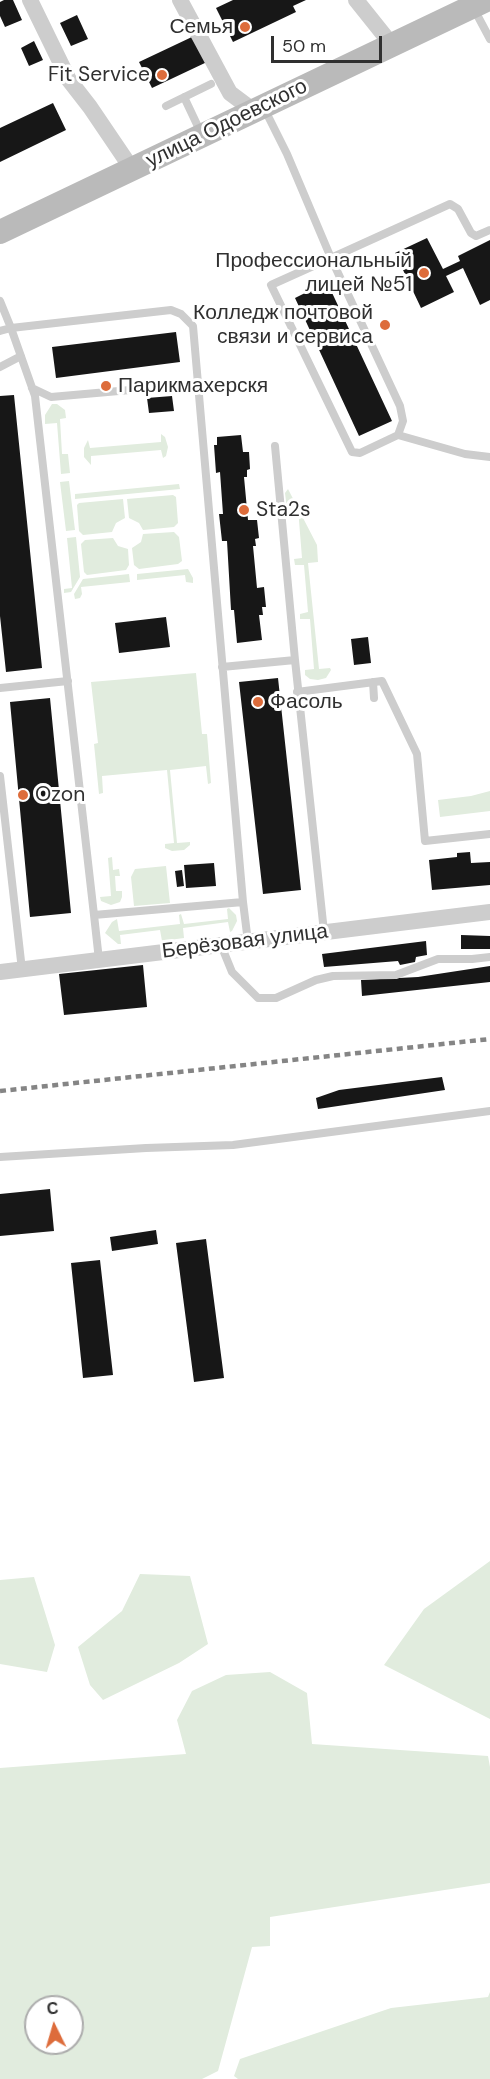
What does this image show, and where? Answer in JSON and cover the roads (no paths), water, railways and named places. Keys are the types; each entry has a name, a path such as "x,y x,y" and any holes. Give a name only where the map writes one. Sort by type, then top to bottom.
{"street":[{"path":"30,0 69,80 132,169"},
{"path":"180,0 230,93 259,109"},
{"path":"356,0 392,45"},
{"name":"улица Одоевского","path":"0,232 479,3"},
{"name":"Берёзовая улица","path":"0,972 490,912"}],"lane":[{"path":"479,3 490,39"},
{"path":"166,106 211,84"},
{"path":"184,97 202,136"},
{"path":"259,109 287,154 331,258 400,406 403,421 398,435"},
{"path":"490,230 476,236 471,233 458,209 450,204 271,285 352,452 360,453 398,435 465,454 490,457"},
{"path":"0,301 35,396 99,960"},
{"path":"0,331 171,310 181,314 193,326 248,942"},
{"path":"0,367 21,356"},
{"path":"32,388 51,397 198,384"},
{"path":"275,446 297,692 324,932"},
{"path":"222,667 295,660"},
{"path":"0,688 68,681"},
{"path":"297,692 382,681 417,754 425,841 490,834"},
{"path":"373,682 374,698"},
{"path":"0,776 22,970"},
{"path":"94,915 243,902"},
{"path":"221,945 232,972 258,998 276,998 316,980 333,976 396,975 438,959 490,957"},
{"path":"0,1157 233,1145 490,1111"}],"railway":[{"path":"0,1091 490,1039"}],"place":[{"name":"Семья","path":"245,27"},
{"name":"Fit Service","path":"162,75"},
{"name":"Профессиональный лицей №51","path":"424,273"},
{"name":"Колледж почтовой связи и сервиса","path":"385,325"},
{"name":"Парикмахерскя","path":"106,386"},
{"name":"Sta2s","path":"244,510"},
{"name":"Фасоль","path":"258,702"},
{"name":"Ozon","path":"23,795"}]}
